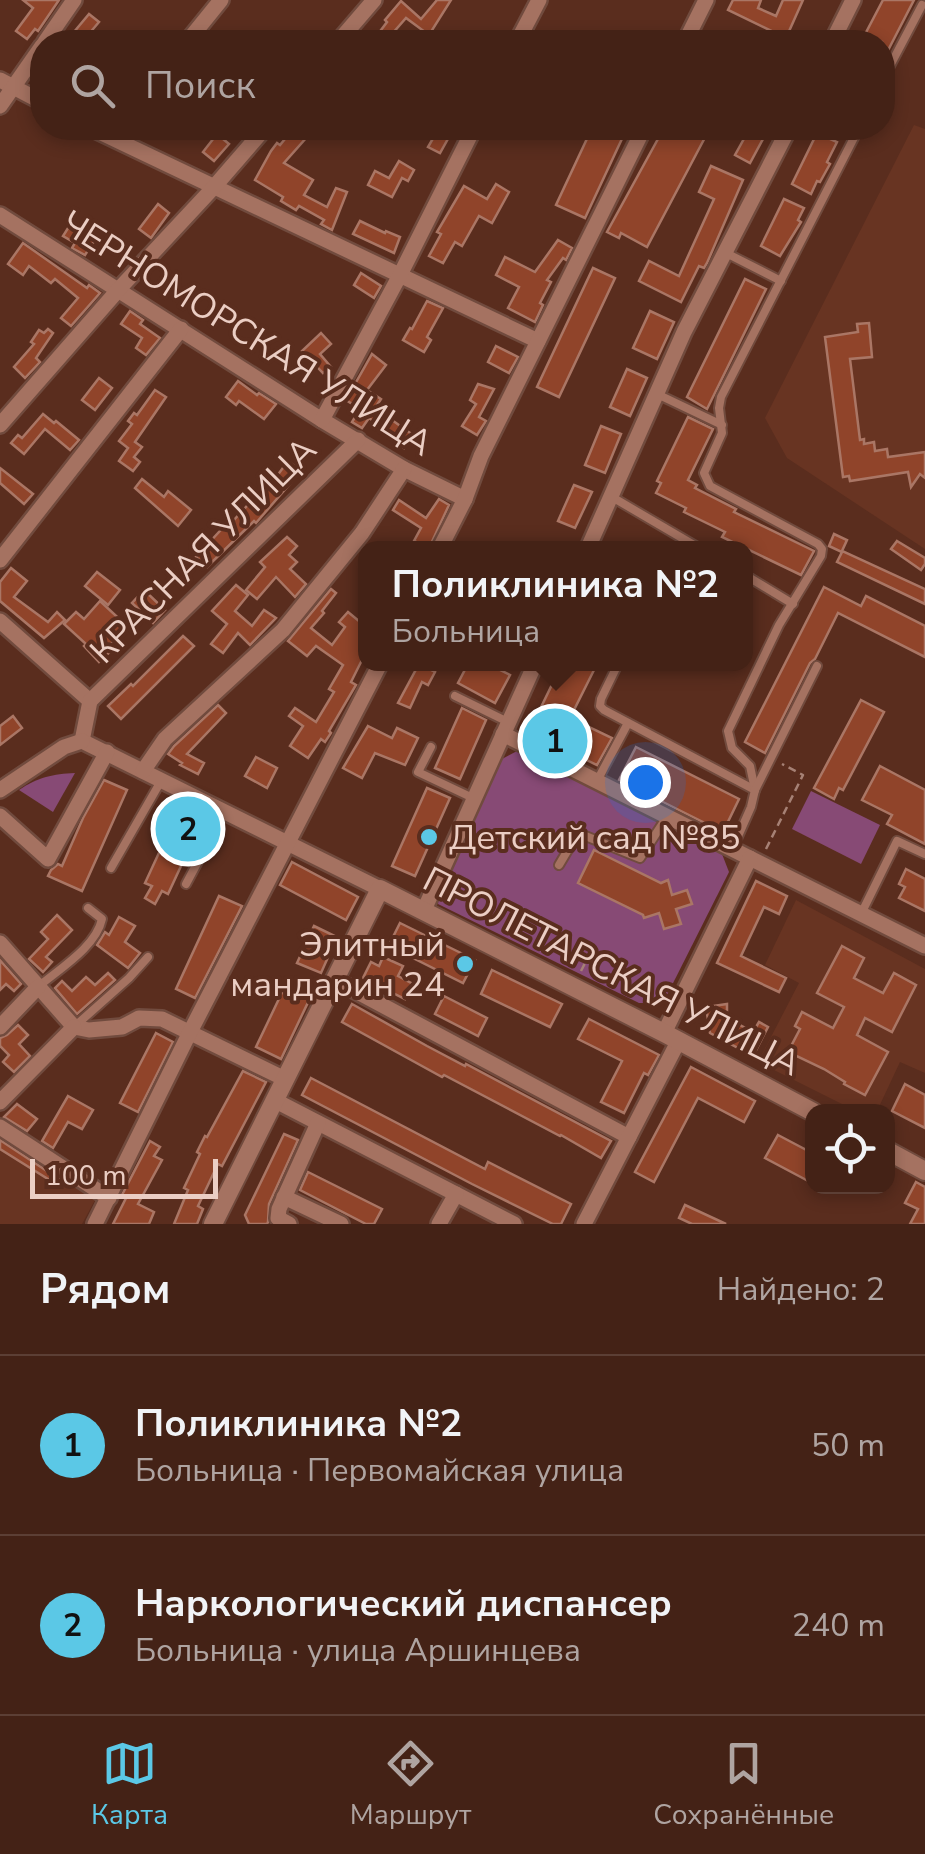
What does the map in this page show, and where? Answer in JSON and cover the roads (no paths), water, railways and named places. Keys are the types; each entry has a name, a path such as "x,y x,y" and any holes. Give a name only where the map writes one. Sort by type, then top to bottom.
{"street":[{"path":"54,30 74,0"},
{"path":"197,30 221,0"},
{"path":"348,30 374,0"},
{"path":"523,30 539,0"},
{"path":"691,30 706,0"},
{"path":"838,30 853,0"},
{"path":"0,106 7,84 30,59"},
{"path":"7,84 30,96"},
{"path":"128,140 214,187 538,341"},
{"path":"0,425 254,140"},
{"path":"322,420 468,140"},
{"path":"444,541 638,140"},
{"path":"591,541 684,332 783,140"},
{"name":"ЧЕРНОМОРСКАЯ УЛИЦА","path":"0,215 322,420 465,500"},
{"path":"0,560 181,330"},
{"name":"КРАСНАЯ УЛИЦА","path":"90,701 358,440"},
{"path":"143,770 165,739 282,630 362,532 404,469"},
{"path":"0,620 90,701 82,741"},
{"path":"95,1224 376,671"},
{"path":"424,910 529,671"},
{"path":"506,728 597,782 732,850 758,855 925,946"},
{"path":"0,790 64,748 82,741 380,889 213,1224"},
{"path":"0,816 48,859 106,752"},
{"path":"584,1224 758,855"},
{"name":"ПРОЛЕТАРСКАЯ УЛИЦА","path":"380,889 805,1108"},
{"path":"0,943 74,1027 122,1028 138,1018 162,1020 285,1079"},
{"path":"334,980 628,1137"},
{"path":"0,1027 38,987"},
{"path":"0,1102 74,1027"},
{"path":"274,1100 514,1224"},
{"path":"290,1224 278,1218 318,1123"},
{"path":"0,1127 109,1198"},
{"path":"895,1155 925,1171"},
{"path":"440,1224 456,1194"},
{"path":"284,1197 341,1224"}],"lane":[{"path":"895,56 922,4"},
{"path":"755,790 750,766 732,748 728,731 822,549 710,486 704,473 722,432 721,397 852,140"},
{"path":"726,252 781,281"},
{"path":"657,394 722,425"},
{"path":"612,497 688,541"},
{"path":"753,580 793,604"},
{"path":"732,850 755,790 817,666"},
{"path":"614,671 600,699 604,710 755,790"},
{"path":"454,696 506,728"},
{"path":"597,782 628,722"},
{"path":"431,747 418,772 475,798"},
{"path":"111,868 161,780"},
{"path":"186,884 224,811"},
{"path":"559,865 578,833 640,858 666,816"},
{"path":"861,914 898,841 925,854"},
{"path":"38,987 91,941 102,919 88,908"},
{"path":"74,1027 148,956"}],"place":[{"name":"Поликлиника №2","path":"555,741"},
{"name":"Наркологический диспансер","path":"188,829"},
{"name":"Детский сад №85","path":"429,837"},
{"name":"Элитный мандарин 24","path":"465,964"}]}
